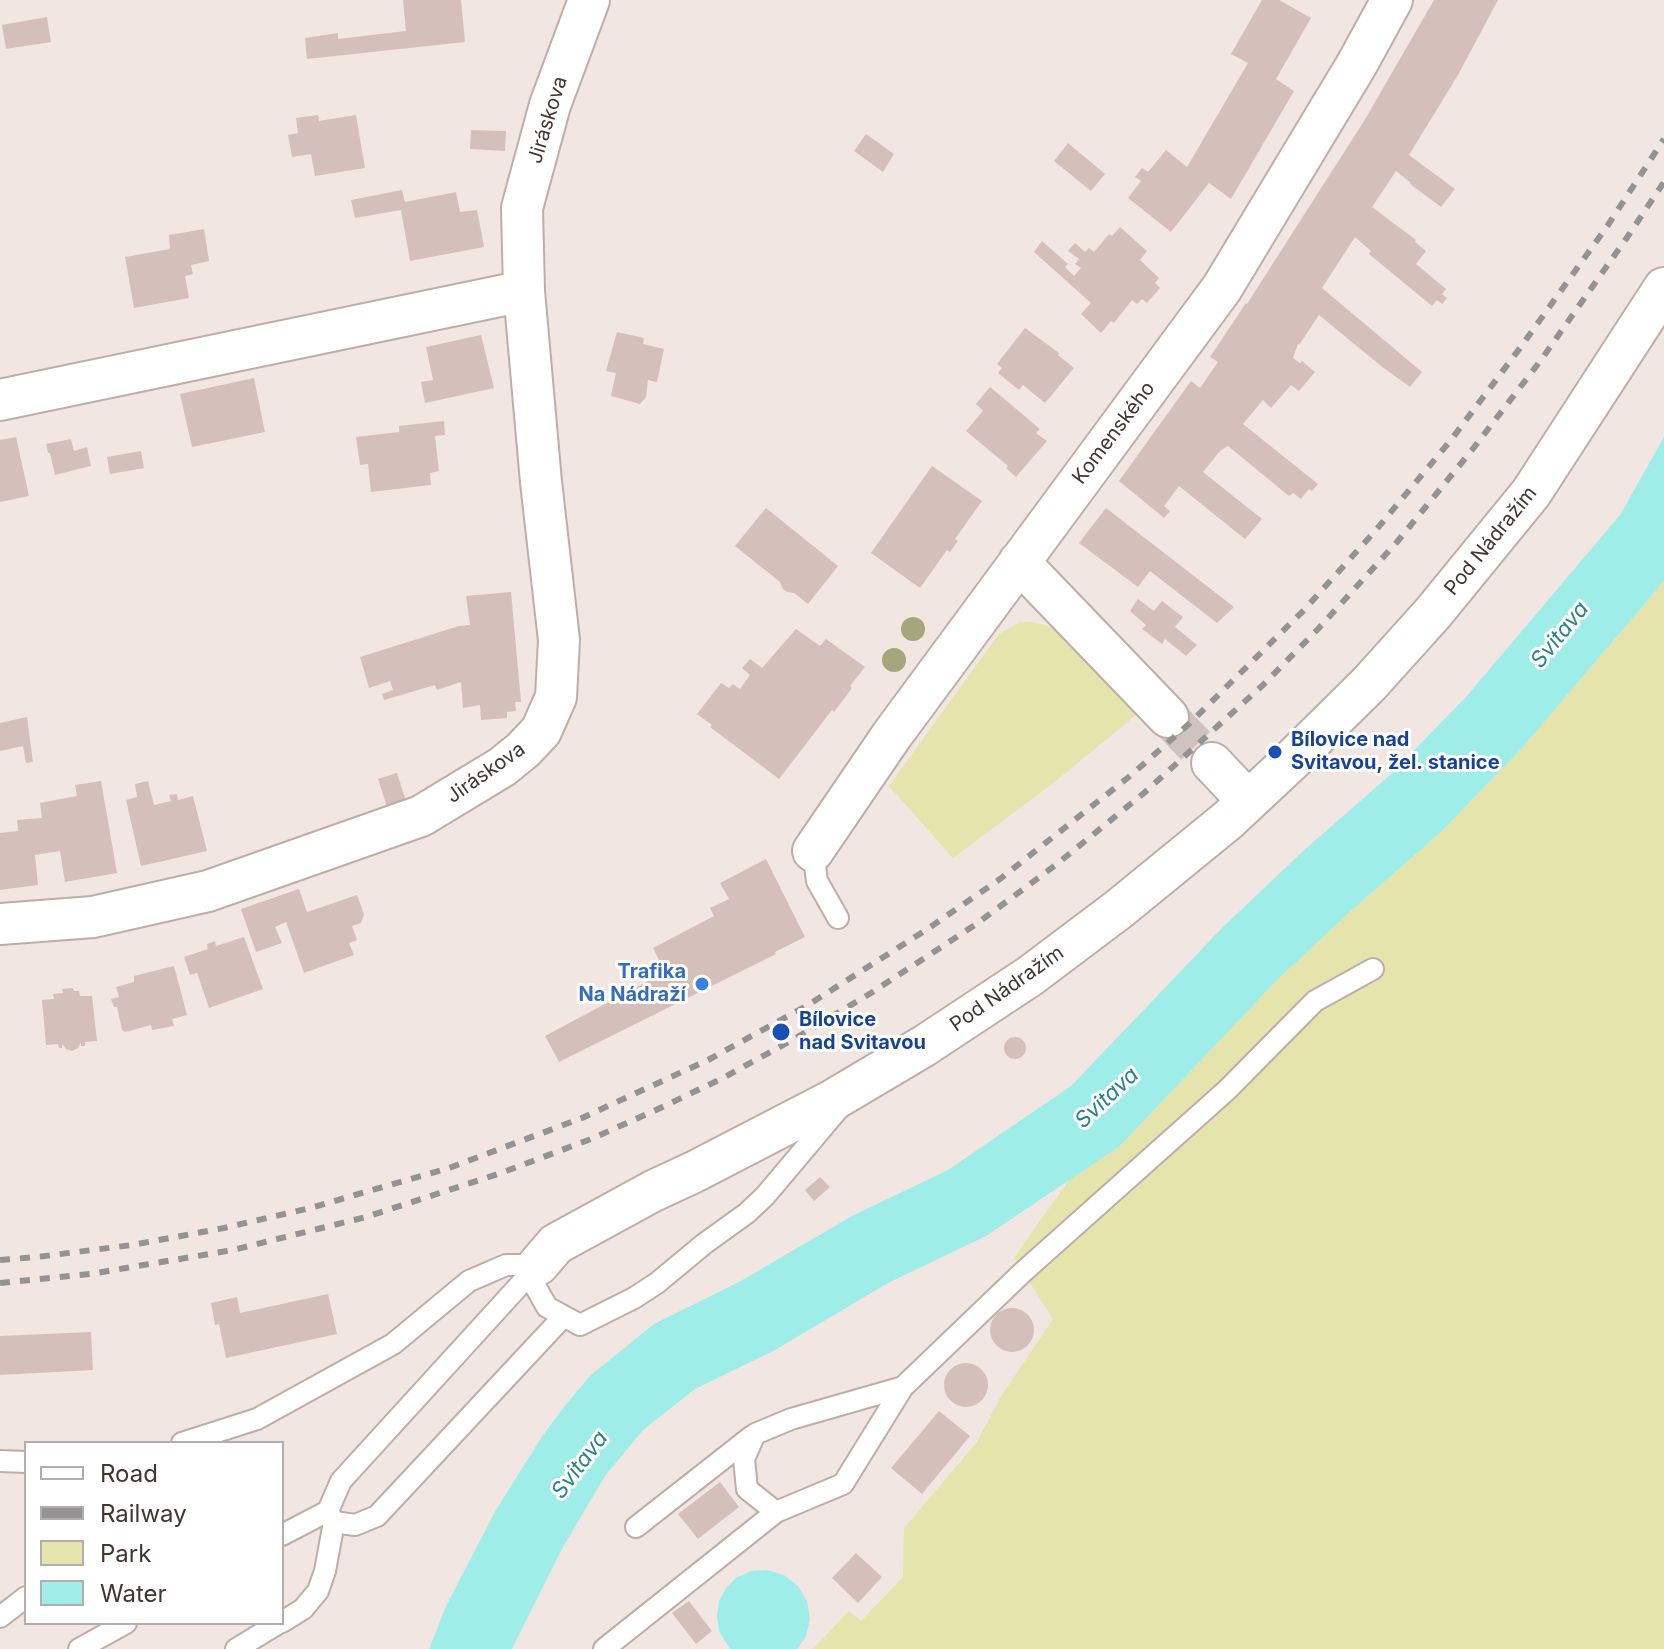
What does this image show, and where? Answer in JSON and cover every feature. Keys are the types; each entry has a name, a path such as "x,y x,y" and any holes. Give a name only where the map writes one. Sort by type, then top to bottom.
{"street":[{"name":"Jiráskova","path":"0,924 93,917 177,899 407,821 421,816 502,767 541,731 556,697 559,640 524,291 522,208 550,105 589,0"},
{"name":"Komenského","path":"813,851 892,735 1222,288 1392,0"},
{"name":"Pod Nádražím","path":"538,1265 556,1244 833,1100 924,1046 1030,976 1228,820 1369,684 1433,613 1531,493 1664,288"},
{"path":"0,400 524,291"},
{"path":"1019,562 1168,717"},
{"path":"1212,763 1247,800"}],"lane":[{"path":"813,851 817,881 838,918"},
{"path":"604,1649 776,1512 843,1484 903,1387 1032,1264 1227,1090 1315,1001 1373,969"},
{"path":"538,1265 534,1284 547,1307 580,1325 634,1298 765,1196 858,1086"},
{"path":"195,1441 257,1419 393,1344 469,1281 506,1265 538,1265"},
{"path":"284,1620 303,1609 318,1591 325,1571 331,1516 341,1481 538,1265"},
{"path":"284,1534 331,1516 355,1525 377,1516 563,1317"},
{"path":"636,1527 755,1434 791,1419 903,1387"},
{"path":"755,1434 744,1459 747,1489 776,1512"},
{"path":"0,1461 24,1462"},
{"path":"0,1617 24,1599"},
{"path":"79,1649 122,1625"},
{"path":"236,1649 276,1625"}],"green space":[{"path":"1664,581 1664,1649 813,1649 849,1611 861,1621 903,1577 904,1528 977,1442 1000,1398 1053,1319 1014,1258 1069,1180 1120,1146 1276,981 1441,832 1522,748"},
{"path":"1021,622 1045,625 1058,631 1136,715 1056,781 953,858 889,786 999,634"}],"water":[{"name":"Svitava","path":"1664,437 1664,581 1522,748 1441,832 1276,981 1120,1146 986,1236 888,1283 775,1350 695,1389 643,1430 605,1476 563,1547 512,1649 429,1649 447,1604 496,1510 543,1435 591,1375 654,1324 739,1282 852,1216 948,1170 1071,1086 1222,928 1389,776 1466,697 1620,515"},
{"path":"767,1570 784,1575 798,1586 807,1601 810,1619 806,1636 797,1649 730,1649 719,1631 719,1601 737,1577 751,1571"}],"building":[{"path":"403,0 461,0 465,42 307,59 305,38 338,33 338,39 406,31"},
{"path":"1262,0 1279,0 1311,18 1276,79 1294,91 1231,199 1209,183 1171,232 1128,198 1141,181 1135,177 1142,168 1148,172 1166,150 1187,167 1248,63 1231,54"},
{"path":"1434,0 1498,0 1458,75 1409,155 1455,189 1441,207 1396,171 1372,207 1426,251 1416,264 1446,289 1442,294 1447,298 1442,304 1437,300 1432,306 1369,254 1371,251 1355,237 1322,288 1422,372 1410,387 1319,315 1298,344 1293,358 1315,372 1299,391 1291,385 1271,408 1263,400 1243,424 1318,484 1301,499 1293,493 1289,496 1228,446 1203,472 1262,519 1245,539 1179,486 1164,506 1170,511 1164,518 1119,481 1191,381 1200,388 1218,362 1210,357 1364,121"},
{"path":"47,17 51,42 6,49 2,25"},
{"path":"318,115 319,121 356,115 365,168 315,176 311,154 292,157 288,135 298,133 296,118"},
{"path":"471,130 506,131 505,151 470,149"},
{"path":"866,134 894,154 883,172 854,151"},
{"path":"1068,143 1105,174 1091,191 1054,161"},
{"path":"402,190 405,202 456,192 460,212 477,210 484,247 410,261 401,210 355,218 351,200"},
{"path":"1120,227 1147,251 1140,260 1159,278 1155,283 1160,288 1147,303 1142,299 1137,304 1132,300 1114,323 1111,321 1101,333 1081,314 1091,303 1034,252 1042,241 1068,264 1065,267 1074,276 1081,268 1075,264 1079,259 1068,251 1075,243 1085,252 1089,248 1094,252 1109,234 1112,236"},
{"path":"204,229 209,261 191,265 193,274 185,276 189,298 134,308 125,257 170,249 169,235"},
{"path":"1025,328 1074,368 1045,403 1023,385 1019,390 998,373 1002,368 997,364"},
{"path":"617,332 644,338 643,344 664,349 657,382 648,380 646,397 640,404 611,396 616,373 606,371"},
{"path":"481,335 494,388 425,403 421,382 433,380 426,347"},
{"path":"254,378 265,432 192,447 180,394"},
{"path":"990,387 1040,429 1036,433 1047,441 1016,477 1006,468 1008,466 966,431 983,411 976,404"},
{"path":"444,421 445,435 435,436 439,471 430,473 431,485 371,492 368,464 360,465 356,437 399,432 399,426"},
{"path":"16,437 29,496 0,502 0,440"},
{"path":"71,439 74,451 87,447 91,466 55,475 46,444"},
{"path":"141,451 144,468 110,474 107,457"},
{"path":"932,466 982,501 955,539 958,541 950,552 947,550 920,588 871,553"},
{"path":"766,508 838,566 808,604 783,589 780,582 735,546"},
{"path":"1106,508 1234,607 1217,623 1150,571 1138,587 1079,543"},
{"path":"511,592 521,702 515,702 516,711 507,712 507,718 481,720 480,705 463,708 461,682 437,690 435,685 384,700 382,694 393,690 390,681 369,688 360,657 470,625 466,596"},
{"path":"1138,599 1154,611 1162,601 1183,617 1175,627 1197,645 1186,656 1165,639 1162,644 1142,629 1146,625 1130,611"},
{"path":"796,629 820,646 826,639 865,667 834,712 832,710 779,779 697,714 721,683 729,688 733,684 740,689 750,675 742,668 750,659 762,668"},
{"path":"27,717 33,762 26,763 23,746 0,751 0,723"},
{"path":"397,773 406,801 387,807 378,779"},
{"path":"101,781 117,873 65,882 60,851 35,855 38,885 0,890 0,833 18,831 17,820 42,818 40,803 77,796 75,785"},
{"path":"148,781 154,805 171,801 169,795 177,794 178,800 193,796 207,851 141,866 126,800 137,797 135,784"},
{"path":"766,859 805,937 559,1062 545,1036 665,972 653,948 714,916 710,908 729,899 720,883"},
{"path":"299,889 307,912 357,895 364,914 361,923 352,926 357,940 349,943 354,955 304,973 286,922 275,927 282,943 256,952 241,909"},
{"path":"244,937 263,989 209,1008 197,973 190,975 184,957 208,949 207,944 215,941 216,946"},
{"path":"174,966 187,1015 172,1019 174,1026 152,1030 151,1025 125,1032 122,1030 117,1007 111,999 119,997 116,987 134,982 134,976"},
{"path":"73,988 79,991 80,996 92,996 97,1041 85,1042 85,1046 81,1046 81,1042 72,1051 62,1044 62,1048 58,1044 46,1045 42,1000 54,999 53,994"},
{"path":"1011,1037 1019,1037 1026,1048 1019,1059 1011,1059 1004,1052 1004,1044"},
{"path":"820,1177 830,1187 814,1201 805,1190"},
{"path":"328,1294 337,1334 226,1358 211,1303 237,1297 240,1313"},
{"path":"1012,1308 1027,1315 1034,1330 1027,1345 1012,1352 997,1345 990,1330 997,1315"},
{"path":"91,1332 93,1370 0,1375 0,1336"},
{"path":"966,1363 981,1370 988,1385 981,1400 966,1407 951,1400 944,1385 951,1370"},
{"path":"939,1411 970,1436 922,1494 891,1468"},
{"path":"720,1482 739,1507 698,1539 678,1514"},
{"path":"856,1553 882,1577 858,1603 832,1578"},
{"path":"689,1601 712,1631 696,1644 672,1613"}],"tunnel":[{"path":"1168,717 1212,763"}],"railway":[{"path":"0,1260 132,1245 224,1228 310,1208 449,1168 582,1118 708,1060 808,1005 926,930 1000,879 1130,776 1190,723 1304,610 1451,440 1608,225 1664,139"},
{"path":"0,1283 90,1274 233,1250 366,1217 501,1173 591,1139 721,1079 871,993 975,925 1057,864 1144,793 1263,685 1318,629 1397,542 1472,450 1541,360 1664,182"}],"place":[{"name":"Bílovice nad Svitavou, žel. stanice","path":"1275,752"},
{"name":"Trafika Na Nádraží","path":"702,984"},
{"name":"Bílovice nad Svitavou","path":"781,1032"}]}
